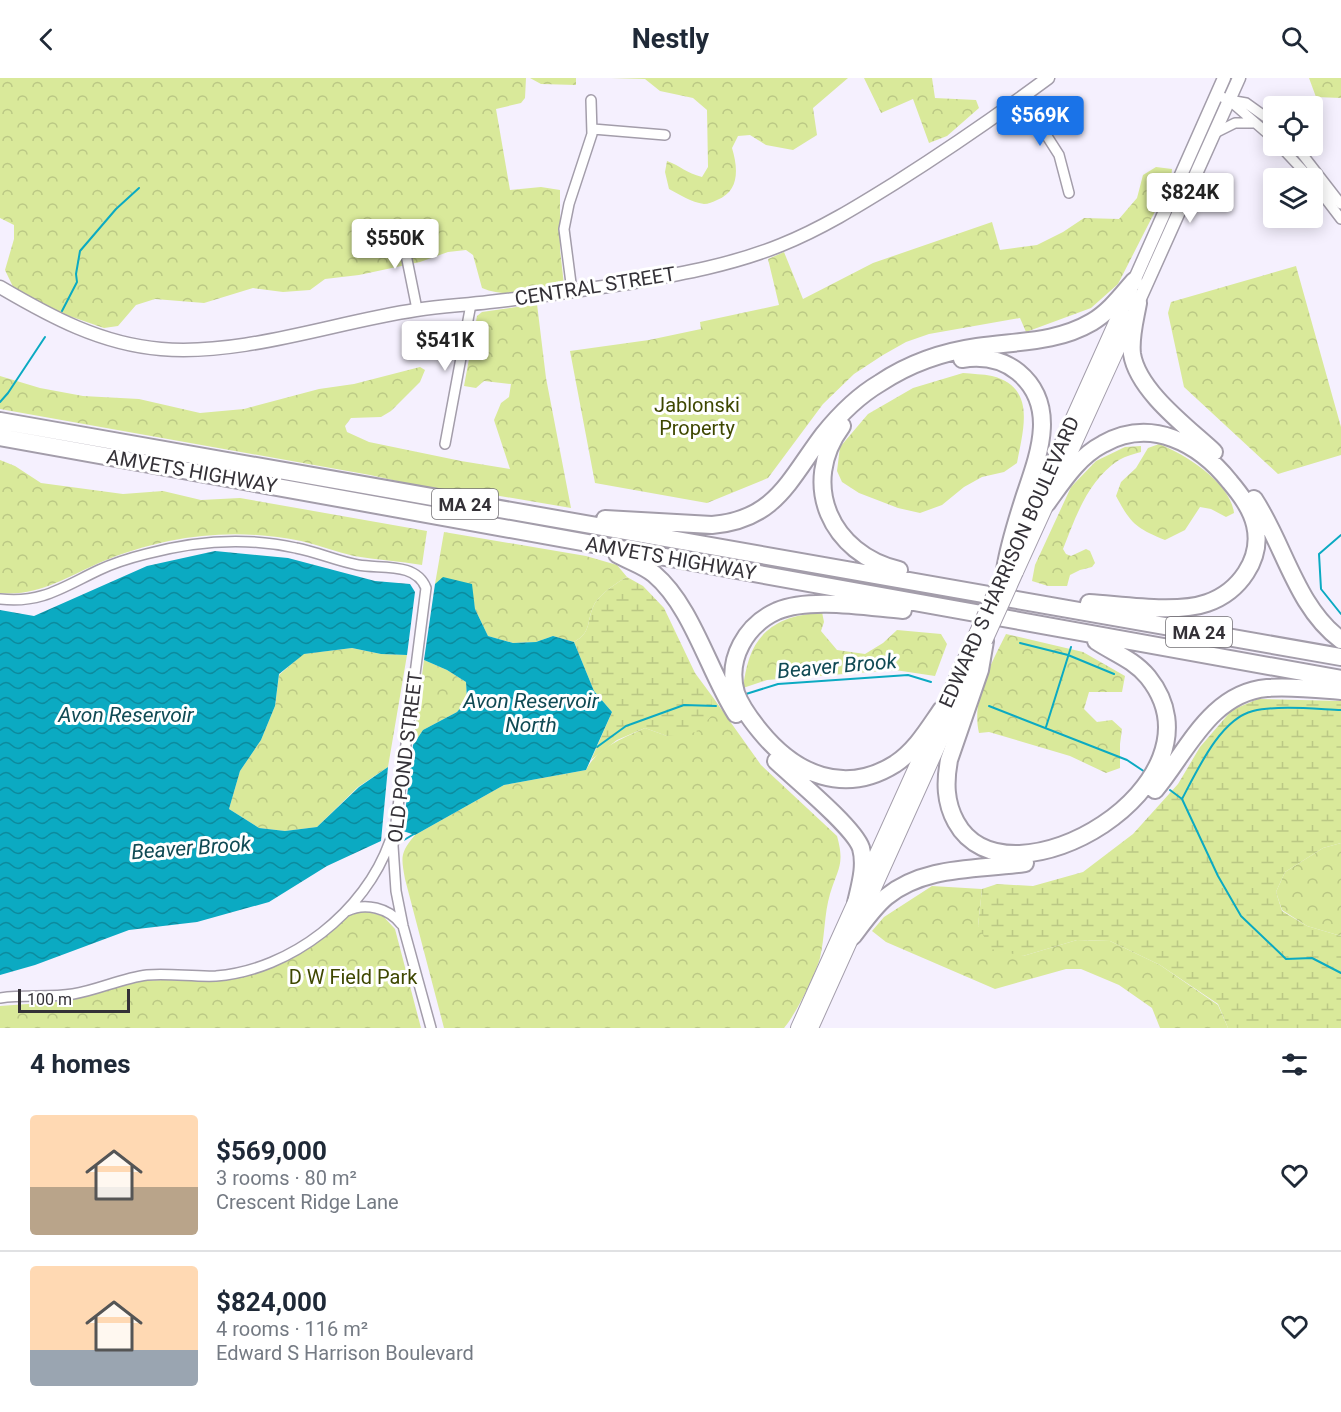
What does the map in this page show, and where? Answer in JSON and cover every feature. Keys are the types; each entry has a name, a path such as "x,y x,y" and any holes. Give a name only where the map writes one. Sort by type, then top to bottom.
{"highway":[{"path":"556,520 583,516 712,525 729,524 756,514 775,500 834,422 855,401 879,383 936,355 978,347 1050,339 1076,330 1107,311 1134,281"},
{"path":"1138,303 1131,342 1134,362 1144,383 1239,478 1263,513 1311,609 1341,640"},
{"path":"930,584 904,572 880,565 867,558 845,540 828,512 823,496 822,475 827,453 836,434 865,404 900,380 934,365 956,360 983,358 1010,366 1028,382 1041,409 1043,428 1040,450 1008,548 1010,571"},
{"name":"AMVETS HIGHWAY","path":"0,421 1341,657"},
{"path":"1047,503 1070,471 1094,449 1128,434 1156,433 1178,439 1193,447 1220,470 1243,499 1256,528 1254,554 1248,570 1236,586 1207,603 1177,608 1079,602 1057,606"},
{"name":"AMVETS HIGHWAY","path":"0,437 1341,679"},
{"path":"604,545 648,570 664,584 683,611 726,697 744,726 765,750 857,840 862,854 863,869 856,903"},
{"path":"938,607 908,610 806,604 787,608 765,618 749,632 739,647 733,673 736,693 744,710 772,745 805,770 833,779 864,777 885,770 916,745 942,710"},
{"path":"981,637 980,670 946,774 948,799 956,822 970,840 995,853 1014,855 1037,852 1066,843 1102,824 1141,792 1152,778 1163,757 1167,736 1165,716 1154,686 1134,663 1086,634"},
{"path":"853,936 883,900 916,880 941,873 1040,860 1077,848 1112,828 1151,796 1208,718 1222,705 1239,695 1267,688 1341,691"}],"main road":[{"name":"EDWARD S HARRISON BOULEVARD","path":"811,1028 853,936 1134,281"},
{"name":"EDWARD S HARRISON BOULEVARD","path":"1010,571 1047,503 1138,303"},
{"name":"EDWARD S HARRISON BOULEVARD","path":"798,1028 942,710 981,637"}],"street":[{"name":"CENTRAL STREET","path":"0,287 61,321 91,334 123,343 174,350 238,345 417,309 572,291 700,270 790,242 843,215 948,150 1048,78"},
{"name":"EDWARD S HARRISON BOULEVARD","path":"1134,281 1224,78"},
{"name":"EDWARD S HARRISON BOULEVARD","path":"1138,303 1239,78"},
{"path":"1217,94 1229,100 1263,130"},
{"path":"1022,97 1059,155 1069,193"},
{"path":"572,291 564,229 568,204 587,153 593,129 591,100"},
{"path":"1229,100 1246,103 1263,115"},
{"path":"1215,133 1235,123 1255,123"},
{"path":"593,129 665,135"},
{"path":"1289,156 1300,168"},
{"path":"1304,156 1341,204"},
{"path":"1323,196 1341,219"},
{"path":"400,225 417,309"},
{"path":"445,444 471,304"},
{"name":"OLD POND STREET","path":"0,599 18,602 37,598 100,569 141,555 183,546 224,542 294,547 357,565 410,570 423,579 426,588 394,831 395,883 403,926 431,1028"},
{"path":"0,998 73,994 147,975 216,976 263,965 305,944 345,912 380,863 394,831"},
{"path":"345,912 364,907 380,909 394,917 403,926"}],"green space":[{"path":"0,78 526,78 525,98 521,103 496,109 510,190 541,187 560,190 560,249 564,285 512,293 482,288 473,255 466,250 448,252 420,262 359,275 325,279 310,290 283,292 253,288 204,303 155,299 136,305 118,326 104,328 46,308 15,291 5,270 14,239 14,225 0,218"},
{"path":"530,78 576,78 576,85 541,84"},
{"path":"611,78 848,78 813,108 817,135 793,150 766,145 750,135 738,136 732,148 736,171 730,191 704,204 690,200 669,189 665,172 667,161 702,177 708,167 707,110 693,98 660,91 645,79"},
{"path":"864,78 932,78 935,98 976,100 979,108 947,136 929,143 913,99 881,113"},
{"path":"1309,78 1341,78 1341,98 1316,96"},
{"name":"Jablonski Property","path":"1156,167 1172,169 1171,180 1118,284 1091,308 1026,332 1020,318 929,334 906,342 854,374 823,404 768,478 707,503 595,483 570,351 649,340 701,329 700,322 779,305 768,259 784,252 803,299 873,263 992,222 1000,250 1037,245 1084,218 1119,219 1137,198 1143,175"},
{"path":"1296,266 1341,427 1341,455 1278,474 1184,387 1168,313 1171,302"},
{"path":"537,304 546,378 571,508 494,495 446,492 370,475 0,409 0,376 40,388 83,396 139,399 200,413 244,409 319,389 354,384 420,367 425,370 420,382 391,411 381,417 351,418 345,426 347,432 369,442 510,469 494,420 501,403 509,397 511,384 484,381 476,388 464,386 477,316 482,312"},
{"path":"963,373 992,376 1006,382 1016,390 1024,411 1017,463 1004,472 982,477 964,487 942,505 920,513 898,508 859,493 842,482 837,471 840,447 868,414 913,388"},
{"path":"1159,444 1193,462 1216,481 1225,491 1234,513 1226,517 1211,509 1200,507 1185,530 1165,540 1135,524 1116,496 1121,482 1136,468 1148,448"},
{"path":"1141,446 1141,452 1119,460 1099,478 1084,500 1073,524 1063,549 1071,556 1086,549 1090,551 1095,563 1092,567 1070,575 1067,586 1048,586 1032,581 1035,565 1071,487 1096,461 1125,447"},
{"path":"0,460 15,466 41,483 123,494 163,491 201,500 240,498 427,531 422,565 354,556 284,538 218,535 151,545 108,559 39,589 0,593"},
{"path":"444,532 586,556 617,565 627,577 596,601 584,634 574,642 553,636 536,642 513,643 488,636 475,609 471,584 435,584"},
{"path":"627,577 643,586 664,608 695,673 712,696 712,715 697,732 667,736 645,728 617,740 591,760 612,712 594,691 574,642 584,634 596,601 608,589"},
{"path":"822,612 824,622 821,631 837,650 865,654 883,643 897,630 941,634 947,644 935,676 895,670 767,680 743,688 750,657 759,639 766,632 774,625 789,618"},
{"path":"1006,634 1083,652 1125,676 1122,692 1089,692 1084,709 1097,722 1112,720 1122,729 1120,768 1106,773 1070,756 989,732 979,733 977,720 980,695 989,669"},
{"path":"352,648 381,654 407,655 388,767 358,787 317,827 285,831 259,828 229,809 240,771 261,740 275,706 279,675 303,654"},
{"path":"424,660 447,670 466,682 467,700 457,712 423,730 413,745"},
{"path":"712,696 761,765 837,836 840,866 828,902 820,958 805,994 784,1028 444,1028 402,860 404,851 415,835 504,785 586,770 604,750 645,728 667,736 709,718"},
{"path":"1258,699 1341,701 1341,843 1323,848 1285,872 1276,892 1282,911 1307,926 1341,936 1341,1028 1228,1028 1218,1004 1160,965 1110,941 1077,940 1023,956 991,949 978,926 982,889 997,884 1033,886 1083,872 1133,834 1178,784 1200,747 1232,710"},
{"path":"1341,843 1341,936 1307,926 1282,910 1276,892 1285,872 1323,848"},
{"path":"932,886 982,889 978,926 1023,956 1077,940 1110,941 1160,965 1218,1005 1228,1028 1160,1028 1152,1008 1119,985 1081,969 1066,969 995,989 886,942 872,931 884,917"},
{"name":"D W Field Park","path":"364,911 383,916 395,929 421,1028 0,1028 0,1006 69,1001 140,981 210,981 250,975 289,959 347,916"}],"water":[{"name":"Avon Reservoir","path":"215,551 288,558 375,581 410,584 415,592 407,655 381,654 352,648 304,654 279,674 275,706 261,740 240,771 229,809 259,828 285,831 317,827 359,787 388,767 381,841 327,866 269,902 197,922 129,930 35,965 0,975 0,610 34,616 147,566"},
{"name":"Avon Reservoir North","path":"443,577 472,584 475,609 488,636 513,643 536,642 553,636 574,642 594,691 612,712 586,770 504,785 415,835 403,831 413,745 423,730 457,712 467,700 466,682 447,670 424,660 435,584"}],"waterway":[{"path":"62,311 77,282 80,251 116,209 139,188"},
{"path":"0,402 45,337"},
{"name":"Beaver Brook","path":"1341,535 1319,554 1321,589 1341,614"},
{"path":"1020,643 1068,655 1114,674"},
{"path":"1046,727 1071,647"},
{"name":"Beaver Brook","path":"746,694 778,684 908,675 931,682"},
{"name":"Beaver Brook","path":"597,747 626,726 684,705 716,706"},
{"name":"Beaver Brook","path":"989,706 1127,760 1145,772"},
{"name":"Beaver Brook","path":"1182,799 1202,761 1220,735 1241,716 1253,711 1273,708 1341,710"},
{"name":"Beaver Brook","path":"1170,790 1182,799"},
{"path":"1182,799 1218,876 1241,916 1286,959 1312,958 1341,973"},
{"name":"Beaver Brook","path":"404,840 414,834"}]}
